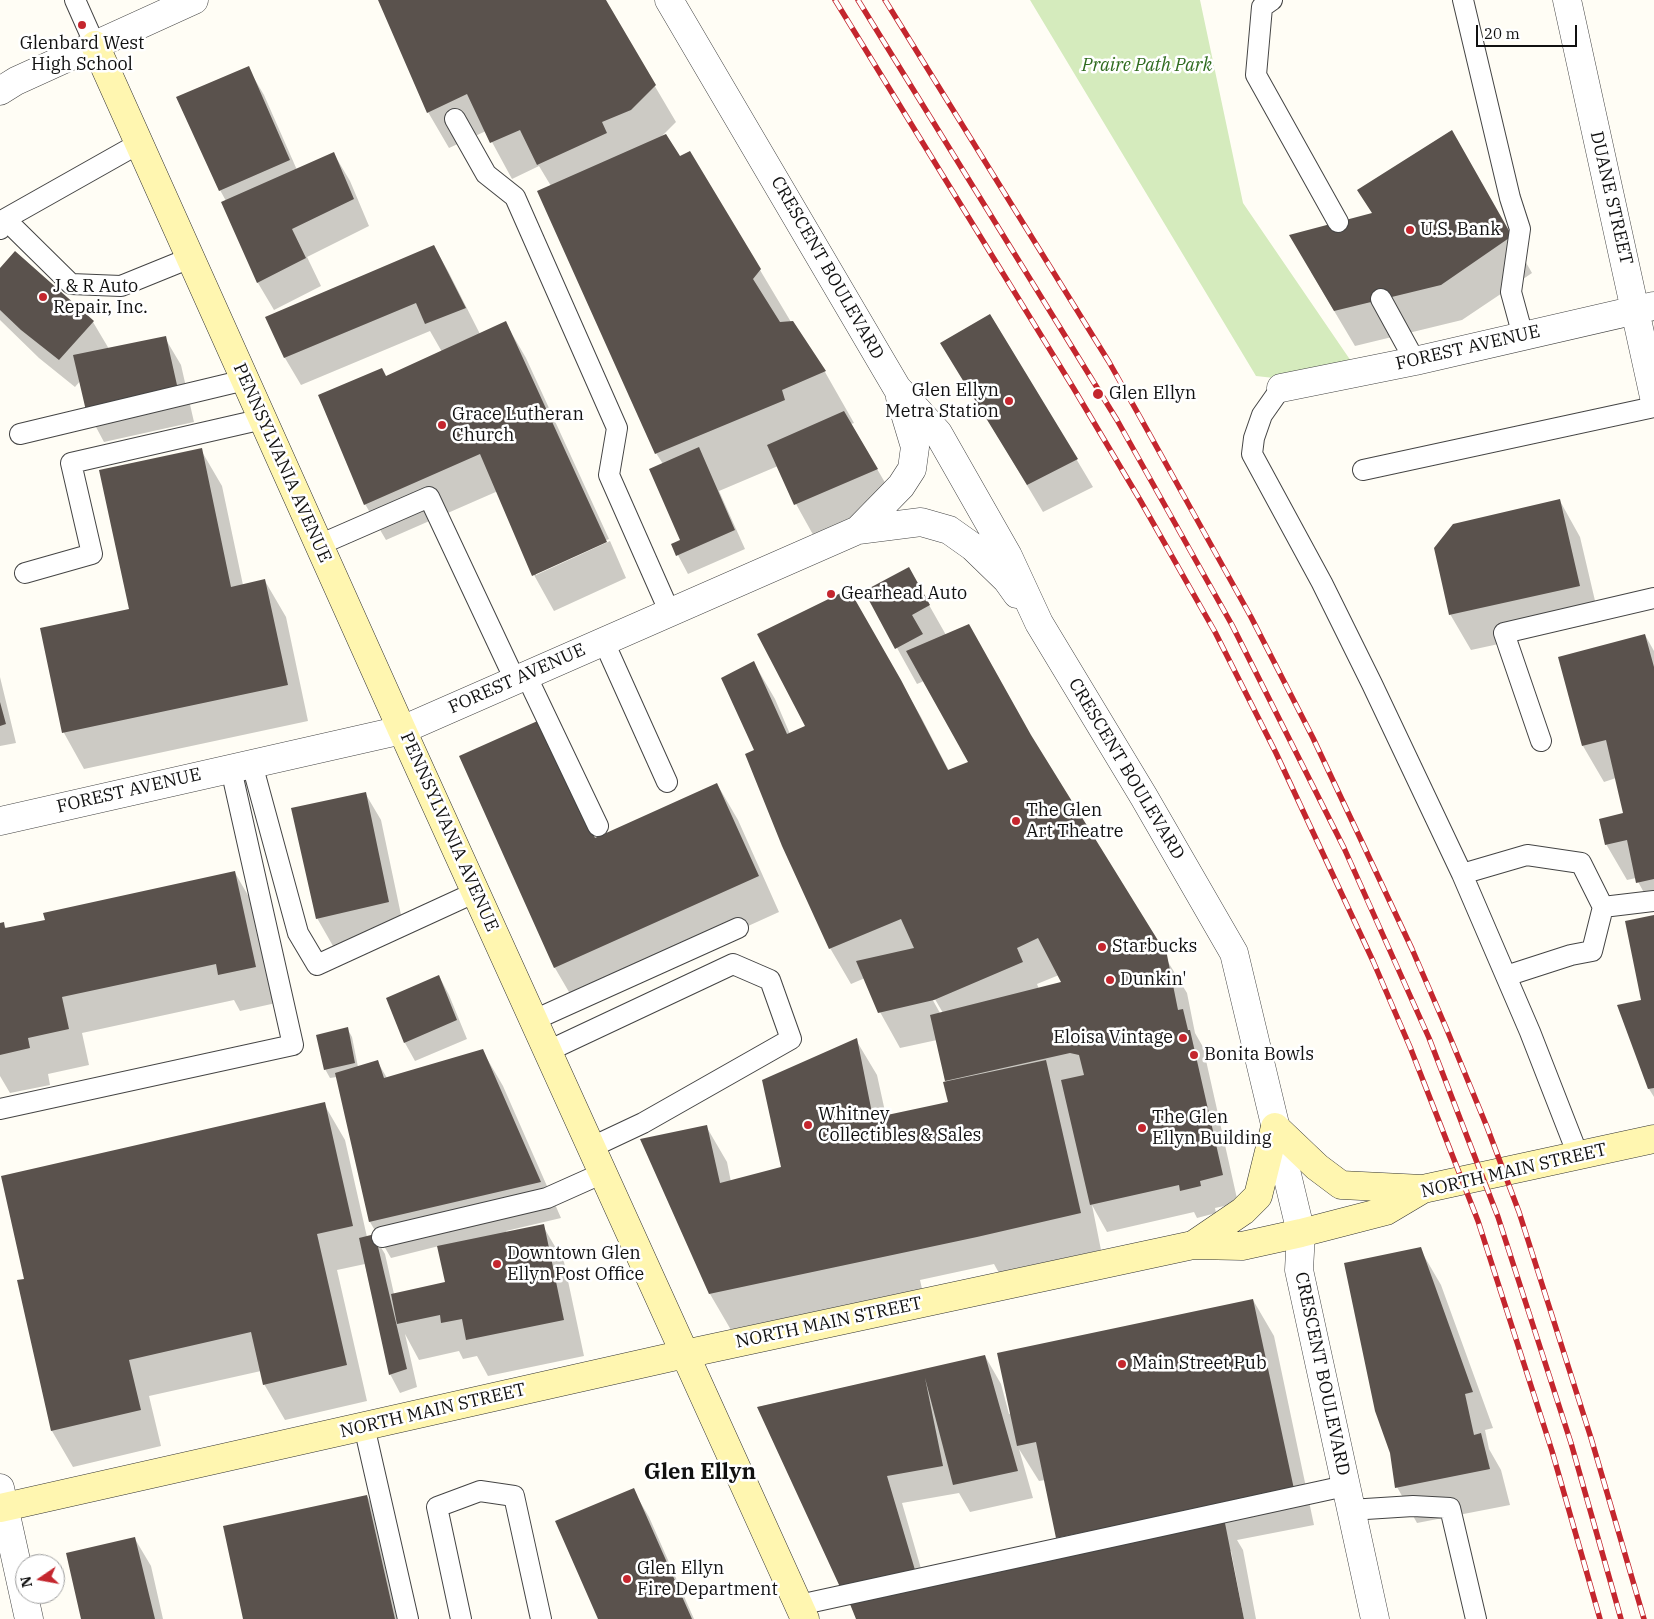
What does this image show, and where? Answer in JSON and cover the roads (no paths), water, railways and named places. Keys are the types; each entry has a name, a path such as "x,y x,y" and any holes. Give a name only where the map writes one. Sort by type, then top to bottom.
{"street":[{"path":"0,91 16,81 194,0"},
{"name":"CRESCENT BOULEVARD","path":"669,0 897,388 938,433 1008,556 1039,623 1144,797 1234,953 1301,1233 1299,1270 1347,1498 1375,1619"},
{"name":"DUANE STREET","path":"1567,0 1645,308 1654,397"},
{"name":"PENNSYLVANIA AVENUE","path":"95,45 402,730 802,1612"},
{"name":"FOREST AVENUE","path":"1281,388 1414,361 1645,308"},
{"name":"FOREST AVENUE","path":"0,821 402,730 858,530 901,486 912,469 915,447 897,388"},
{"path":"858,530 921,522 949,530 973,547 1007,580 1039,623"},
{"path":"1275,1126 1317,1167 1341,1185 1424,1189"},
{"path":"1193,1245 1243,1211 1258,1196 1275,1126"},
{"name":"NORTH MAIN STREET","path":"1,1501 364,1426 685,1354 1193,1245 1242,1246 1386,1211 1424,1189 1654,1139"},
{"path":"1,1501 29,1619"}],"lane":[{"path":"75,0 95,45"},
{"path":"1272,0 1262,6 1256,75 1338,222"},
{"path":"1463,0 1510,198 1520,229 1512,292 1523,336"},
{"path":"455,119 486,174 515,197 617,428 609,475 670,613"},
{"path":"138,144 2,224 71,284 121,286 190,258"},
{"path":"1381,299 1414,361"},
{"path":"20,434 245,380"},
{"path":"1281,388 1262,416 1254,438 1252,454 1322,583 1462,874 1530,1032 1578,1155"},
{"path":"1363,470 1654,407"},
{"path":"25,573 92,554 71,463 263,420"},
{"path":"319,545 429,497 520,678 598,826"},
{"path":"1541,741 1504,632 1654,598"},
{"path":"604,642 667,782"},
{"path":"241,766 298,934 316,965 476,892"},
{"path":"0,1108 294,1045 241,766"},
{"path":"1462,874 1527,855 1581,863 1603,908 1592,950 1506,976"},
{"path":"1603,908 1654,901"},
{"path":"534,1020 738,928"},
{"path":"548,1051 733,964 770,980 791,1039 643,1123 592,1147"},
{"path":"382,1237 547,1198 603,1173"},
{"path":"364,1426 408,1619"},
{"path":"461,1619 437,1507 480,1491 514,1496 541,1619"},
{"path":"802,1612 1347,1498 1413,1506 1450,1508 1476,1619"}],"railway":[{"path":"835,0 1140,500 1215,632 1276,753 1373,961 1410,1047 1478,1221 1552,1451 1600,1619"},
{"path":"858,0 1117,420 1232,625 1344,848 1429,1038 1498,1217 1571,1443 1621,1619"},
{"path":"885,0 1109,362 1251,617 1313,738 1361,840 1412,949 1447,1030 1487,1127 1519,1212 1591,1438 1644,1619"}],"place":[{"name":"Glenbard West High School","path":"82,25"},
{"name":"U.S. Bank","path":"1410,230"},
{"name":"J & R Auto Repair, Inc.","path":"43,297"},
{"name":"Glen Ellyn","path":"1098,394"},
{"name":"Glen Ellyn Metra Station","path":"1009,401"},
{"name":"Grace Lutheran Church","path":"442,425"},
{"name":"Gearhead Auto","path":"831,594"},
{"name":"The Glen Art Theatre","path":"1016,821"},
{"name":"Starbucks","path":"1102,947"},
{"name":"Dunkin'","path":"1110,980"},
{"name":"Eloisa Vintage","path":"1183,1038"},
{"name":"Bonita Bowls","path":"1194,1055"},
{"name":"Whitney Collectibles & Sales","path":"808,1125"},
{"name":"The Glen Ellyn Building","path":"1142,1128"},
{"name":"Downtown Glen Ellyn Post Office","path":"497,1264"},
{"name":"Main Street Pub","path":"1122,1364"},
{"name":"Glen Ellyn Fire Department","path":"627,1579"}],"district":[{"name":"Glen Ellyn","path":"700,1473"}],"park label":[{"name":"Praire Path Park","path":"1147,66"}]}
